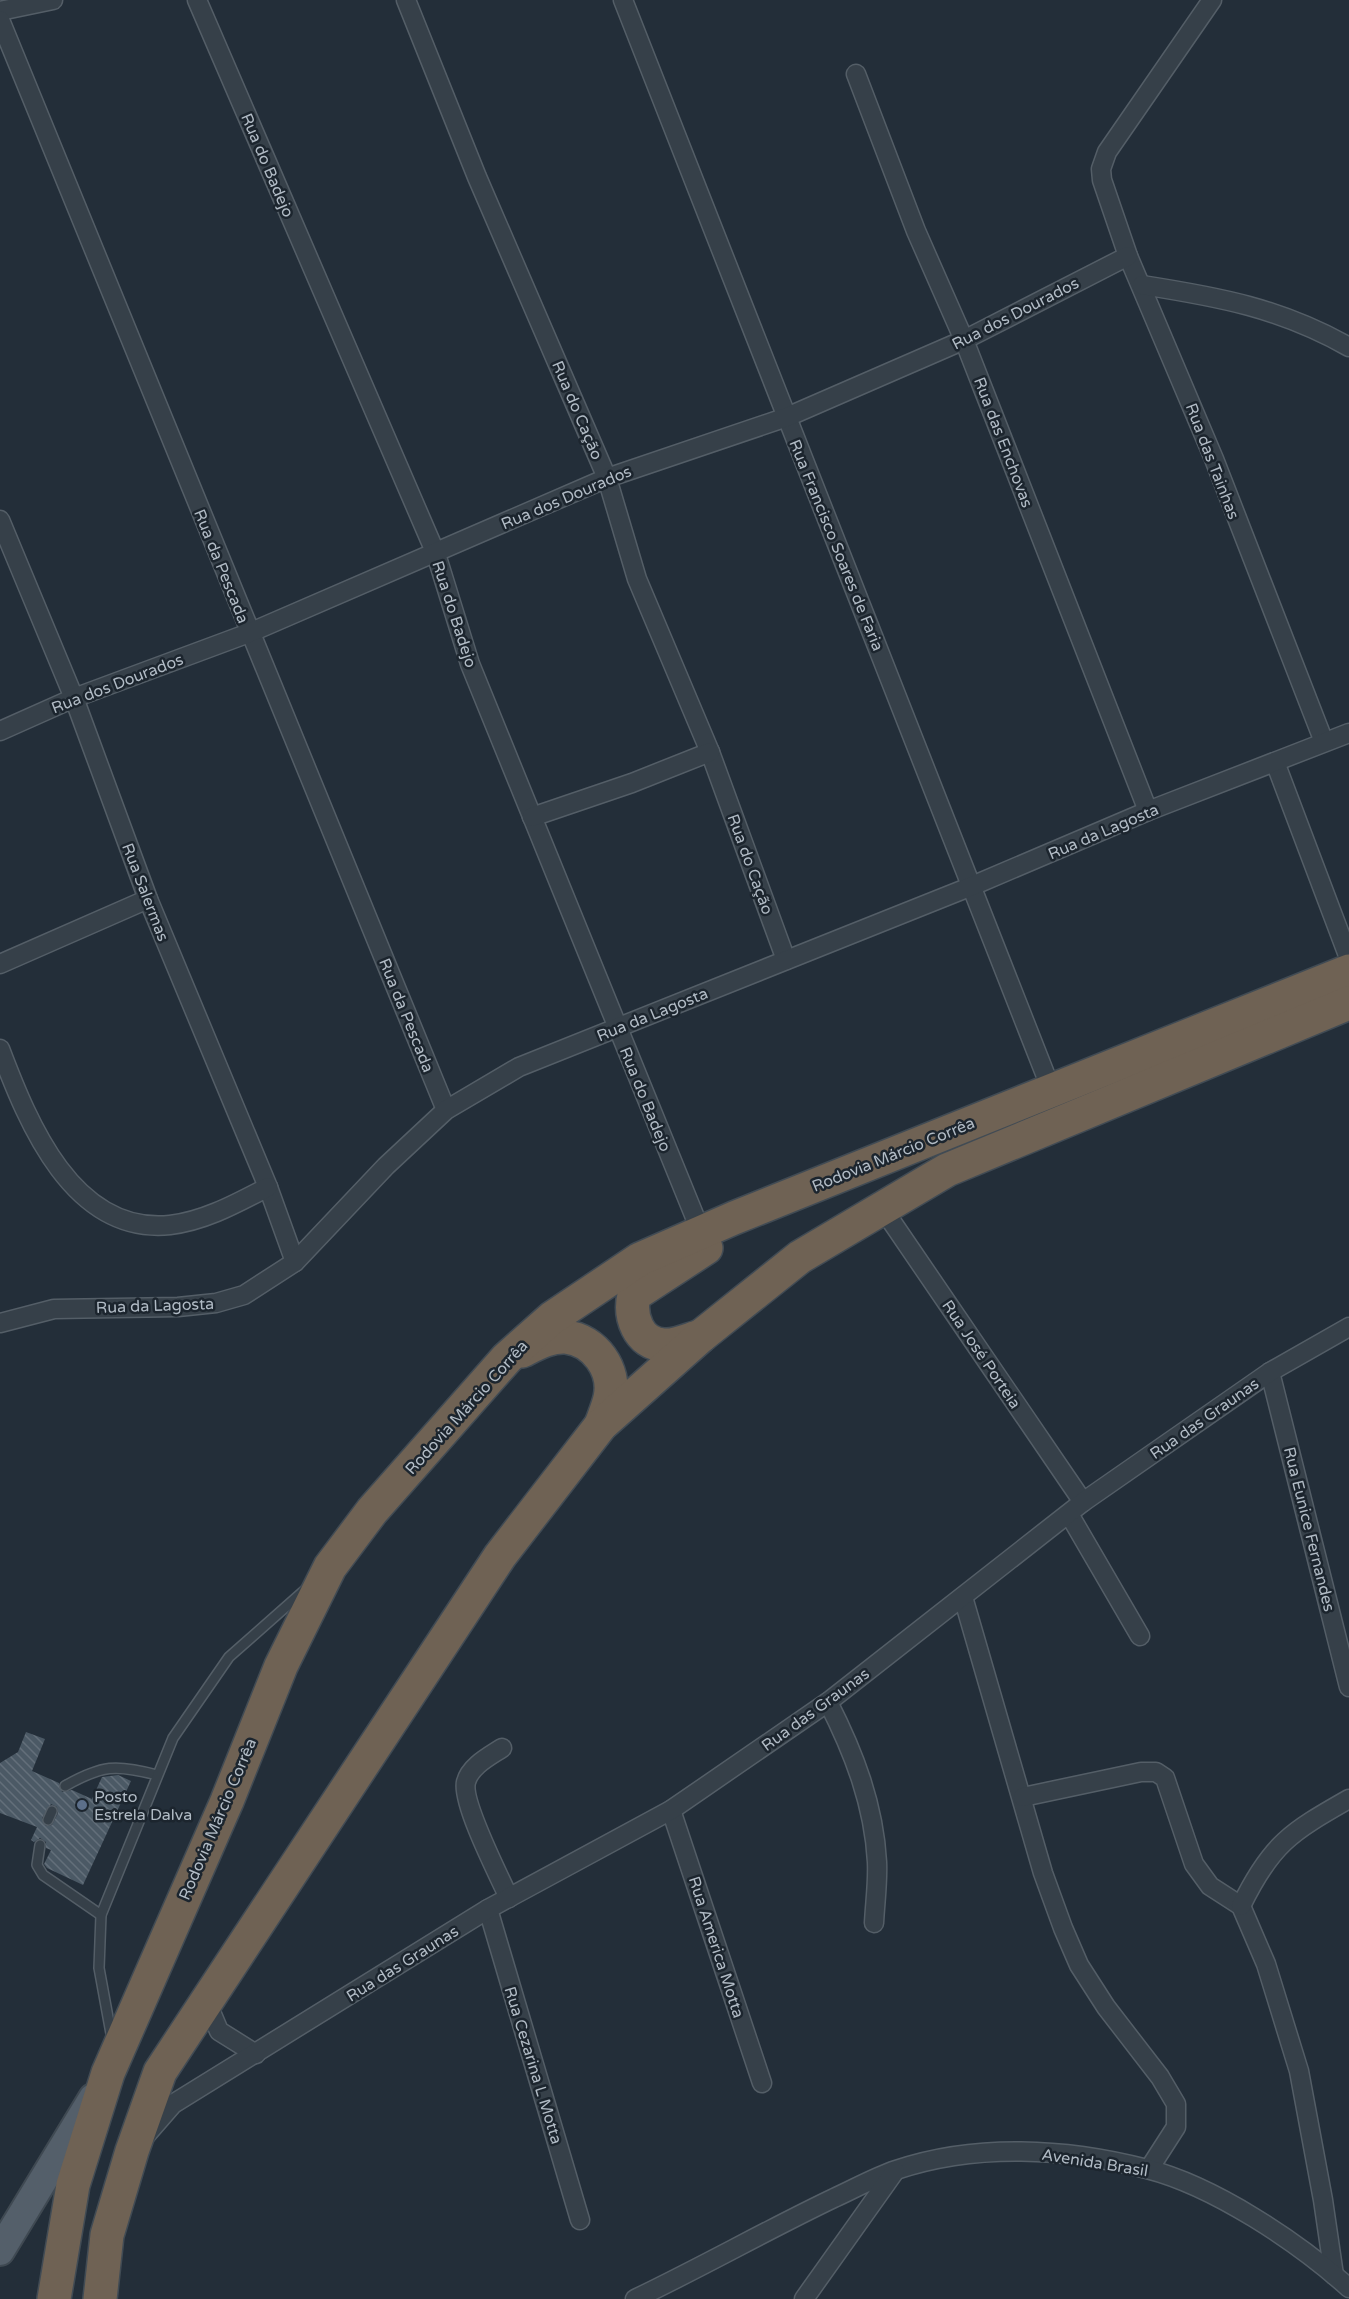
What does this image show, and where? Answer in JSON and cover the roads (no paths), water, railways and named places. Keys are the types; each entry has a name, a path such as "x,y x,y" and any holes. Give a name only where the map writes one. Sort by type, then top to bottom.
{"highway":[{"name":"Rodovia Márcio Corrêa","path":"54,2299 73,2185 112,2065 227,1801 281,1665 330,1567 372,1511 507,1358 552,1318 640,1259 734,1218 1051,1089 1349,971"},
{"name":"Rodovia Márcio Corrêa","path":"100,2299 107,2235 132,2151 160,2072 500,1556 601,1425 701,1336 800,1257 881,1206 946,1170 1349,1003"},
{"path":"701,1336 665,1346 651,1342 638,1329 630,1311 634,1296 702,1251 734,1218"},
{"path":"507,1358 546,1339 567,1337 586,1344 602,1358 610,1377 610,1397 601,1425"}],"main road":[{"path":"0,2251 112,2065"}],"street":[{"path":"0,11 53,0"},
{"name":"Rua do Badejo","path":"197,0 436,554 470,664 701,1232"},
{"name":"Rua do Cação","path":"406,0 482,188 607,478 637,579 710,752 786,960"},
{"name":"Rua Francisco Soares de Faria","path":"623,0 1051,1089"},
{"name":"Rua das Tainhas","path":"1212,0 1107,152 1101,169 1102,180 1128,255 1214,459 1323,742"},
{"name":"Rua da Pescada","path":"0,20 446,1110"},
{"name":"Rua das Enchovas","path":"856,74 916,231 964,340 1148,811"},
{"name":"Rua dos Dourados","path":"0,731 74,698 249,633 436,554 607,478 787,417 964,340 1128,255"},
{"path":"1142,285 1256,306 1295,320 1349,347"},
{"name":"Rua Salermas","path":"0,520 74,698 148,899 268,1187 295,1262"},
{"name":"Rua da Lagosta","path":"0,1323 54,1310 178,1307 224,1301 260,1287 295,1262 386,1166 446,1110 481,1087 519,1067 972,886 1148,811 1349,733"},
{"path":"532,817 632,783 710,752"},
{"path":"1275,762 1349,958"},
{"path":"0,964 148,899"},
{"path":"0,1048 15,1090 42,1144 77,1191 104,1213 125,1222 146,1226 171,1225 224,1210 268,1187"},
{"name":"Rua José Porteia","path":"881,1206 1083,1502"},
{"name":"Rua das Graunas","path":"132,2151 173,2104 488,1910 671,1810 828,1702 1083,1502 1270,1372 1349,1327"},
{"name":"Rua Eunice Fernandes","path":"1270,1372 1341,1613 1349,1687"},
{"path":"1069,1514 1140,1636"},
{"path":"963,1597 1023,1797 1043,1873 1079,1965 1106,2007 1160,2077 1176,2104 1176,2127 1149,2169"},
{"path":"828,1702 850,1747 864,1787 873,1828 877,1863 874,1923"},
{"path":"502,1748 473,1769 466,1789 472,1813 509,1898"},
{"path":"1023,1797 1141,1772 1156,1772 1168,1784 1187,1846 1200,1875 1210,1886 1242,1906 1266,1964 1299,2071 1323,2200 1334,2275"},
{"path":"1242,1906 1258,1870 1281,1843 1302,1826 1349,1799"},
{"name":"Rua America Motta","path":"671,1810 762,2084"},
{"name":"Rua Cezarina L Motta","path":"488,1910 580,2220"},
{"path":"206,2000 219,2031 256,2054"},
{"name":"Avenida Brasil","path":"635,2299 896,2170 966,2154 1016,2151 1064,2153 1149,2169 1209,2193 1245,2213 1349,2288"},
{"path":"804,2299 896,2170"}],"lane":[{"path":"112,2065 99,1968 100,1915 173,1738 230,1657 330,1567"},
{"path":"65,1786 101,1769 113,1767 129,1767 157,1775"},
{"path":"40,1845 37,1865 43,1875 100,1915"}],"place":[{"name":"Posto Estrela Dalva","path":"82,1805"}]}
